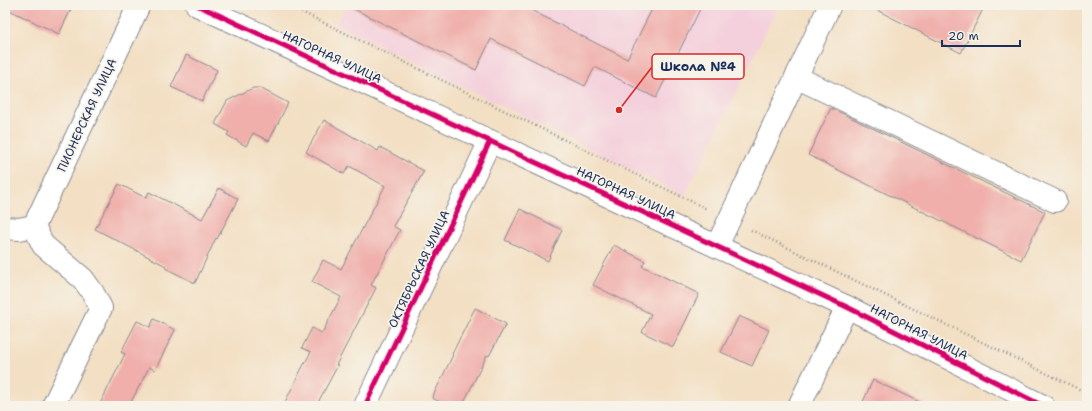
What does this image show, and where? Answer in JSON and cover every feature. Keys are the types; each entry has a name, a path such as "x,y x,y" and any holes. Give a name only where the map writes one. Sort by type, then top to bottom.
{"street":[{"name":"ПИОНЕРСКАЯ УЛИЦА","path":"34,226 139,5"},
{"name":"НАГОРНАЯ УЛИЦА","path":"197,5 847,307 1043,406"},
{"path":"716,246 830,5"},
{"path":"796,77 1055,201"},
{"name":"ОКТЯБРЬСКАЯ УЛИЦА","path":"365,406 490,141"},
{"path":"5,228 19,229 34,226 43,245 84,279 101,308 53,406"},
{"path":"799,406 847,307"}],"path":[{"path":"287,5 1087,393"}],"shaded area":[{"path":"346,5 779,5 685,196 336,24"}],"building":[{"path":"5,5 73,5 59,34 5,8"},
{"path":"346,5 521,5 627,59 654,5 702,5 656,98 595,67 585,86 491,39 476,70"},
{"path":"867,5 985,5 961,53"},
{"path":"186,55 217,70 202,101 171,87"},
{"path":"253,88 260,88 288,103 269,141 253,133 246,146 227,135 229,132 215,124 227,101"},
{"path":"831,108 1045,212 1021,260 808,155"},
{"path":"324,120 378,151 380,147 424,171 393,226 400,230 371,285 376,288 316,406 283,406 311,352 302,348 312,328 322,333 341,297 312,282 323,260 341,269 385,186 349,166 344,174 306,152"},
{"path":"119,184 146,198 149,192 202,219 219,188 238,199 217,239 216,238 195,283 95,229"},
{"path":"520,209 562,230 548,261 505,240"},
{"path":"614,245 645,261 642,266 699,294 673,347 642,332 651,314 593,285"},
{"path":"475,308 506,324 489,356 487,355 462,406 448,406 432,398"},
{"path":"739,316 769,330 752,366 721,352"},
{"path":"154,319 175,330 155,370 149,367 129,406 99,406 125,354 121,352 137,321 150,327"},
{"path":"873,380 928,406 861,406"}],"cycle path":[{"path":"197,5 847,307 1043,406"},
{"path":"365,406 490,141"}],"place":[{"name":"Школа №4","path":"619,110"}]}
